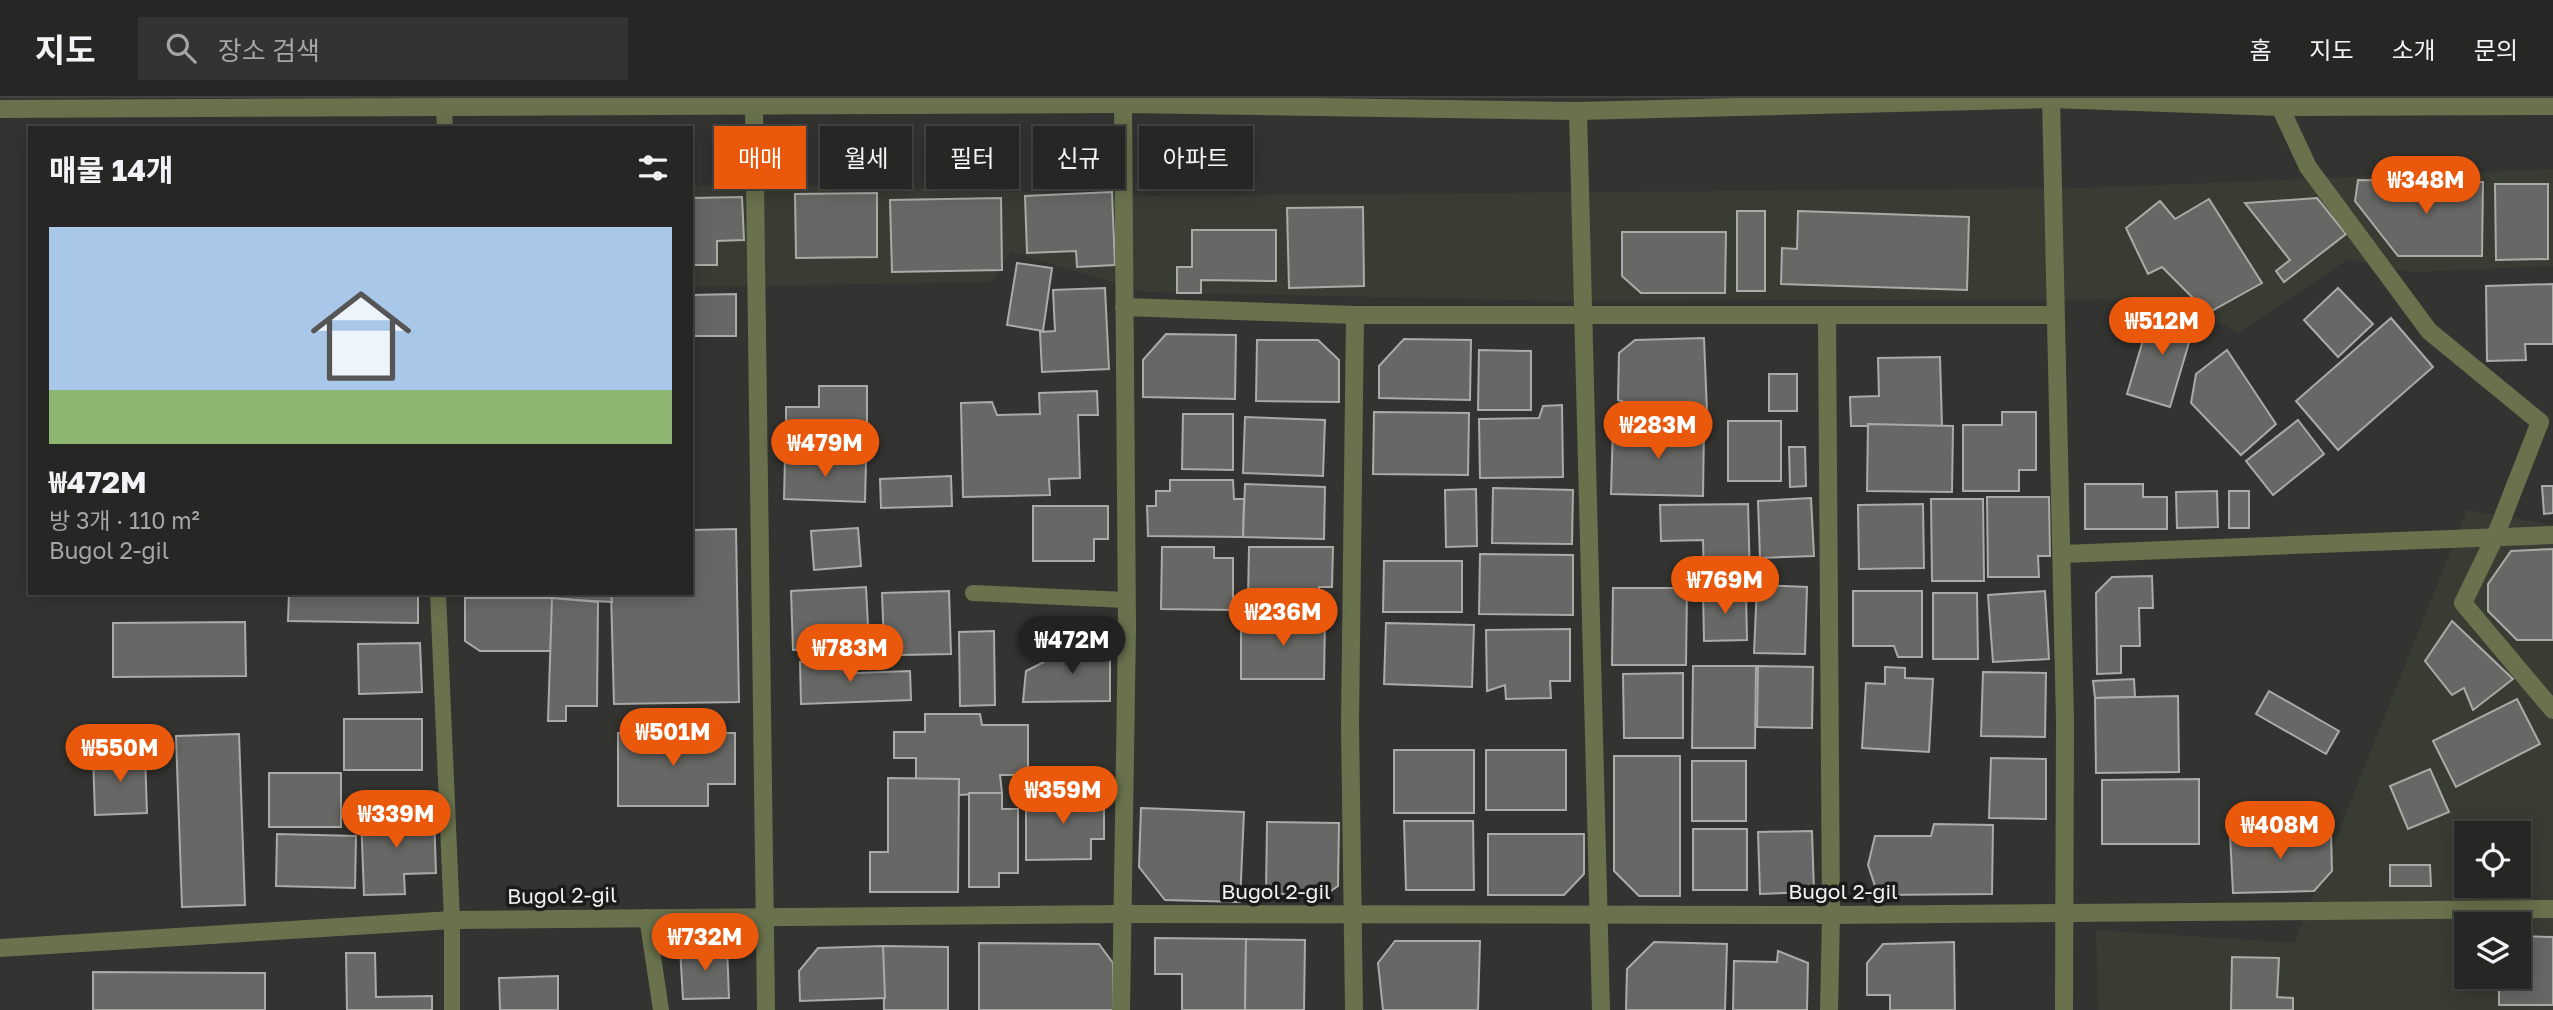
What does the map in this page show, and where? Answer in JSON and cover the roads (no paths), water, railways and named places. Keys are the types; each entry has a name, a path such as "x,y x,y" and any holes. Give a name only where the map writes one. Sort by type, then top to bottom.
{"street":[{"path":"2051,98 2062,554 2064,1010"},
{"path":"0,109 1337,103 1578,111 2051,98 2280,107 2553,106"},
{"path":"1121,1010 1120,914 1126,600 1123,104"},
{"path":"754,107 766,1010"},
{"path":"2280,107 2308,167 2429,331 2540,422 2496,537 2463,603 2553,710"},
{"path":"1578,111 1585,316 1590,688 1601,1010"},
{"path":"1124,307 1355,315 1826,317 2055,314"},
{"path":"1354,1010 1352,915 1355,315"},
{"path":"1826,317 1831,915 1829,1010"},
{"path":"2062,554 2553,535"},
{"name":"Bugol 2-gil","path":"0,948 452,920 647,917 1120,914 1831,915 2553,909"}],"lane":[{"path":"444,109 445,126"},
{"path":"973,593 1126,600"},
{"path":"438,595 452,920 452,1010"},
{"path":"647,917 661,1010"}]}
